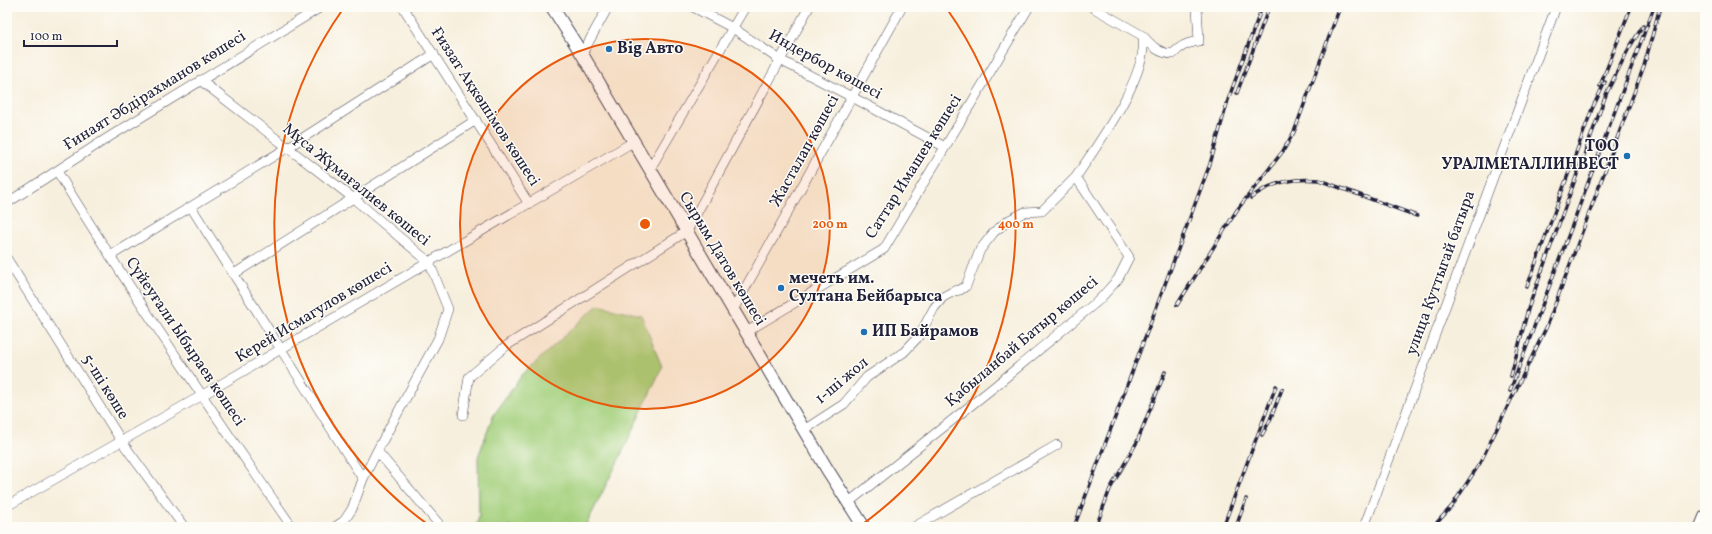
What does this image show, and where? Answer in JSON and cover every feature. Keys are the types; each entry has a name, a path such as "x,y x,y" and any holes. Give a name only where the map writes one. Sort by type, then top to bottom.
{"main road":[{"name":"Сырым Датов көшесі","path":"552,7 582,54 827,469 864,527"},
{"path":"1701,527 1705,517"}],"street":[{"name":"Ғинаят Әбдірахманов көшесі","path":"7,203 200,80 321,7"},
{"name":"Ғиззат Ақкөшімов көшесi","path":"403,7 529,204"},
{"path":"582,54 608,7"},
{"name":"Индербор көшесі","path":"693,7 733,28 780,60 945,147"},
{"path":"650,169 745,7"},
{"path":"463,414 469,377 506,346 687,231 809,7"},
{"name":"Жасталап көшесі","path":"733,310 902,7"},
{"name":"Саттар Имашев көшесі","path":"746,332 884,249 1029,7"},
{"path":"1092,7 1143,36 1155,48 1163,53 1173,54 1179,47 1187,43 1199,41 1197,7"},
{"name":"улица Куттыгай батыра","path":"1364,527 1556,7"},
{"path":"1076,177 1126,100 1144,45 1143,36"},
{"path":"110,256 191,208 434,54"},
{"name":"Мұса Жұмағалиев көшесі","path":"200,80 353,198 429,262 448,309 438,339 377,451 363,479 352,509 344,522 335,527"},
{"path":"234,274 476,120"},
{"name":"Керей Исмагулов көшесі","path":"7,506 202,396 633,142"},
{"name":"Сүйеуғали Ыбыраев көшесi","path":"57,170 110,256 202,396 292,527"},
{"name":"1-ші жол","path":"804,430 844,404 866,377 904,352 919,336 934,308 943,297 966,286 980,250 994,232 1009,220 1025,212 1042,211 1076,177"},
{"name":"Қабыланбай Батыр көшесі","path":"849,502 994,387 1099,300 1118,279 1129,257 1076,177"},
{"path":"191,208 363,479"},
{"name":"5-шi көше","path":"7,259 122,442 184,527"},
{"path":"914,527 1057,445"},
{"path":"377,451 438,523"}],"green space":[{"path":"598,305 641,315 662,367 621,455 585,527 476,527 479,517 478,457 493,416 522,375"}],"railway":[{"path":"1074,527 1210,164 1228,100 1262,7"},
{"path":"1237,93 1269,7"},
{"path":"1177,305 1237,210 1283,151 1294,132 1340,7"},
{"path":"1600,86 1631,7"},
{"path":"1510,391 1654,7"},
{"path":"1433,527 1452,506 1480,463 1547,326 1644,66 1660,7"},
{"path":"1511,376 1528,309 1607,92 1629,48 1643,26"},
{"path":"1527,287 1592,109 1605,82"},
{"path":"1251,198 1266,188 1283,182 1319,180 1417,216"},
{"path":"1096,527 1110,489 1137,442 1165,372"},
{"path":"1223,527 1276,386"},
{"path":"1262,435 1270,420 1282,389"},
{"path":"1236,527 1246,499"}],"place":[{"name":"Big Авто","path":"609,49"},
{"name":"ТОО УРАЛМЕТАЛЛИНВЕСТ","path":"1627,156"},
{"name":"мечеть им. Султана Бейбарыса","path":"781,288"},
{"name":"ИП Байрамов","path":"864,332"}]}
